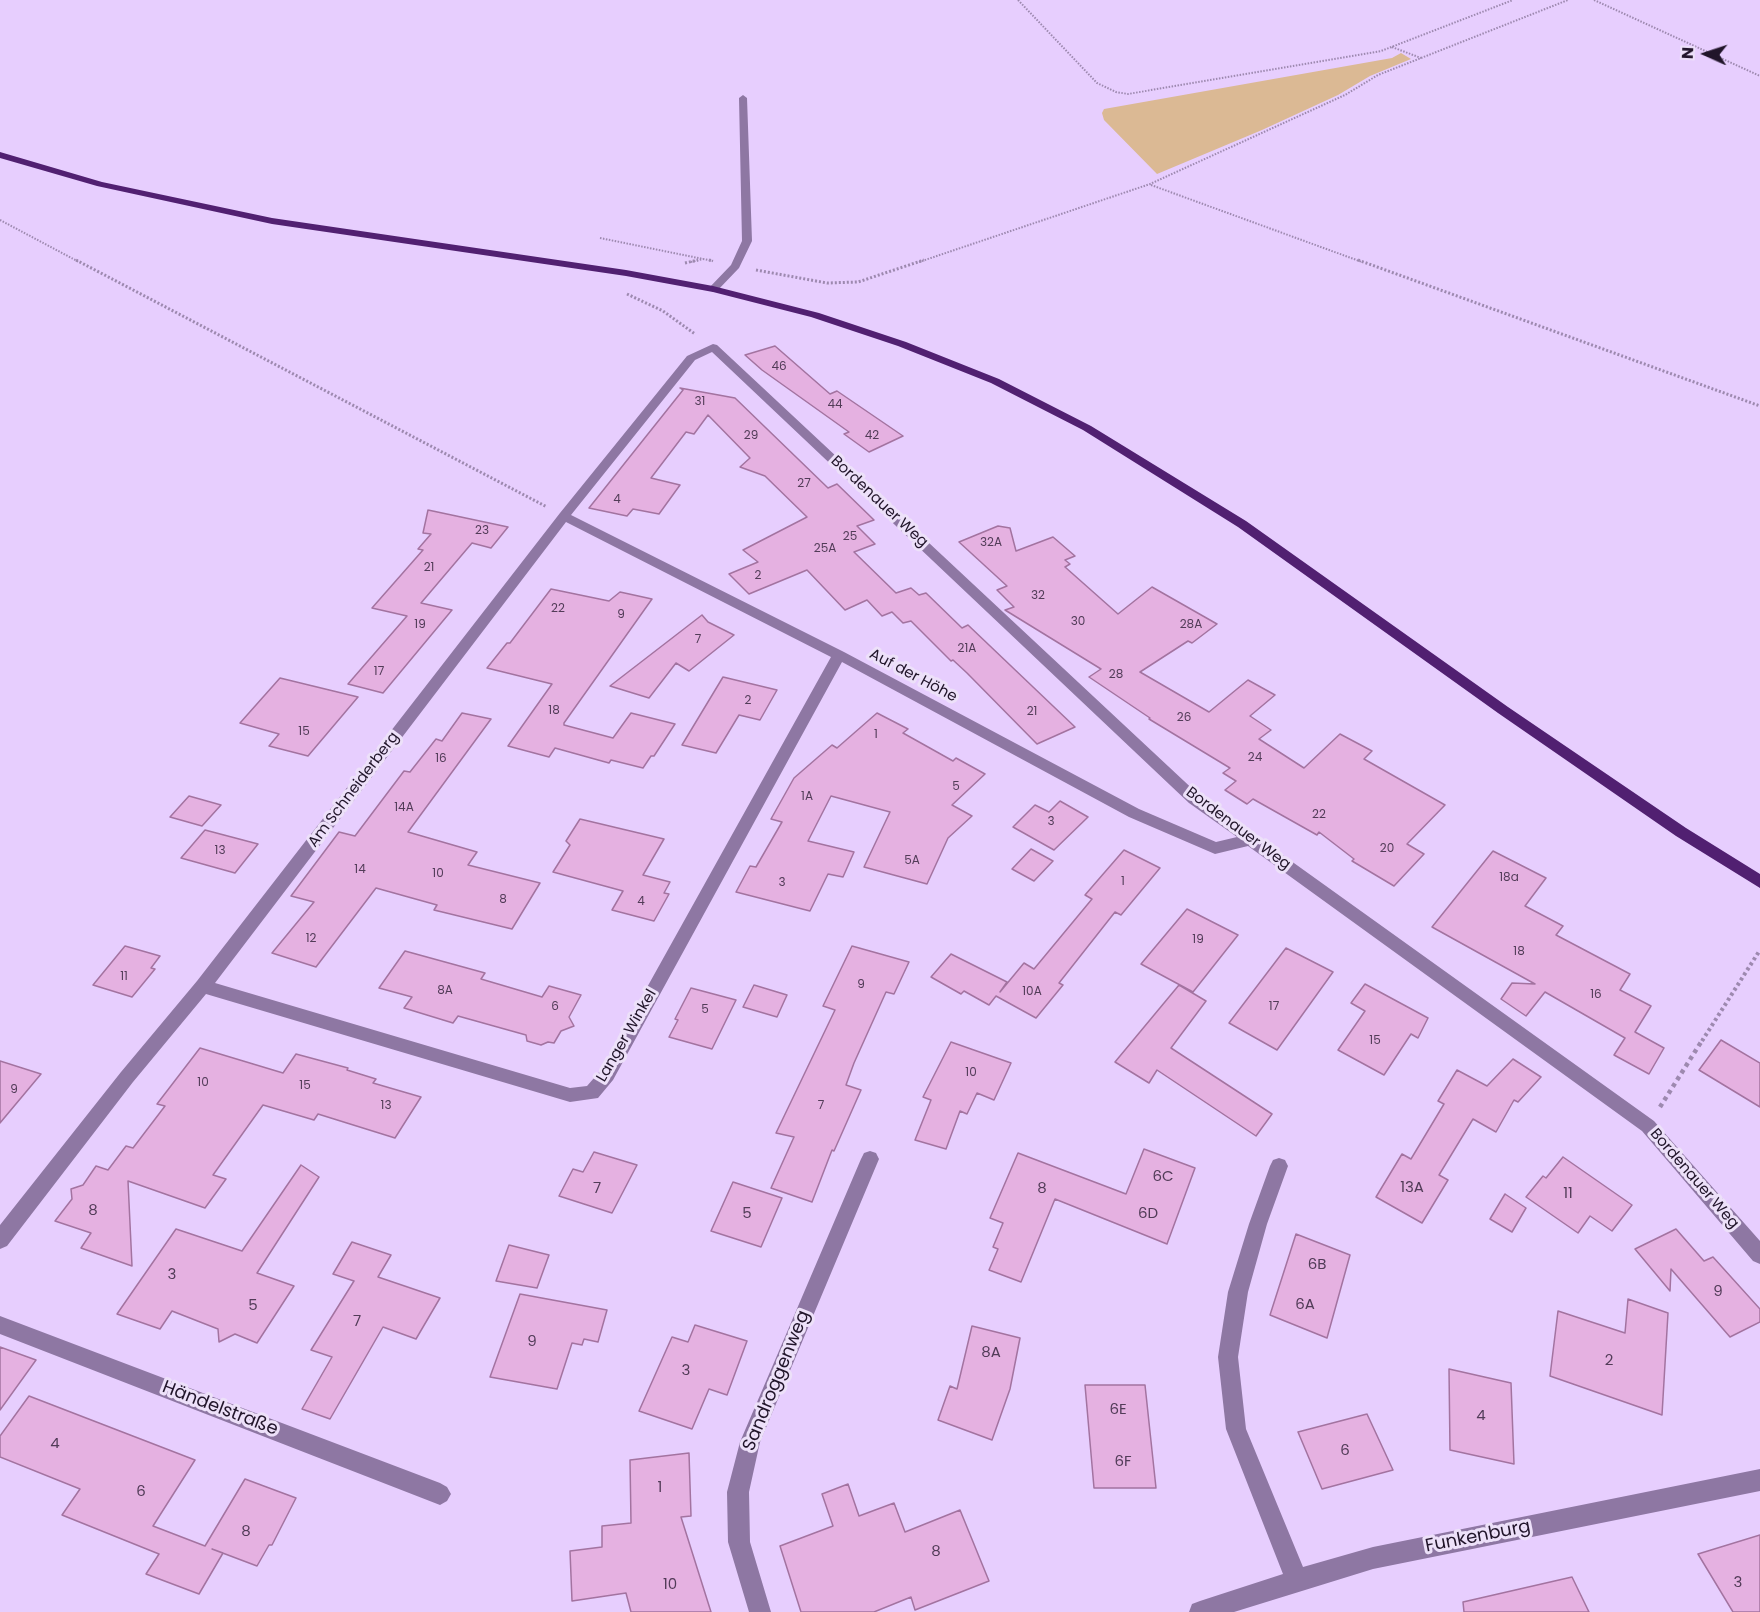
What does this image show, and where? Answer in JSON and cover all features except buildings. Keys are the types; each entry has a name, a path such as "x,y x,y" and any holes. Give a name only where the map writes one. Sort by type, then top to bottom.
{"main road":[{"path":"0,155 100,184 272,221 626,273 713,289 815,315 902,344 995,381 1087,428 1242,524 1512,716 1681,832 1760,882"}],"street":[{"path":"713,289 735,266 747,241 743,98"},
{"name":"Am Schneiderberg","path":"0,1240 127,1077 204,986 564,516 691,358 713,346"},
{"name":"Bordenauer Weg","path":"713,346 1194,799 1648,1126 1760,1255"},
{"name":"Auf der Höhe","path":"564,516 839,655 1134,813 1215,848 1250,840"},
{"name":"Langer Winkel","path":"204,986 570,1095 592,1093 608,1075 839,655"},
{"name":"Sandroggenweg","path":"760,1612 739,1542 738,1492 750,1442 870,1159"},
{"path":"1278,1166 1238,1292 1228,1357 1236,1429 1297,1580"},
{"name":"Händelstraße","path":"0,1325 440,1494"},
{"name":"Funkenburg","path":"1200,1612 1372,1558 1760,1480"}],"path":[{"path":"1018,0 1097,82 1116,93 1128,94 1370,54 1513,0"},
{"path":"600,238 827,283 858,282 1150,184 1345,95 1378,75 1568,0"},
{"path":"1594,0 1760,76"},
{"path":"1392,47 1420,58"},
{"path":"1150,184 1760,406"},
{"path":"0,220 564,516"},
{"path":"626,273 611,284 630,296 663,311 713,346"},
{"path":"1648,1126 1760,950"}],"shaded area":[{"path":"1401,53 1411,59 1370,76 1338,95 1262,130 1157,174 1104,120 1102,113 1104,109 1392,58"}]}
